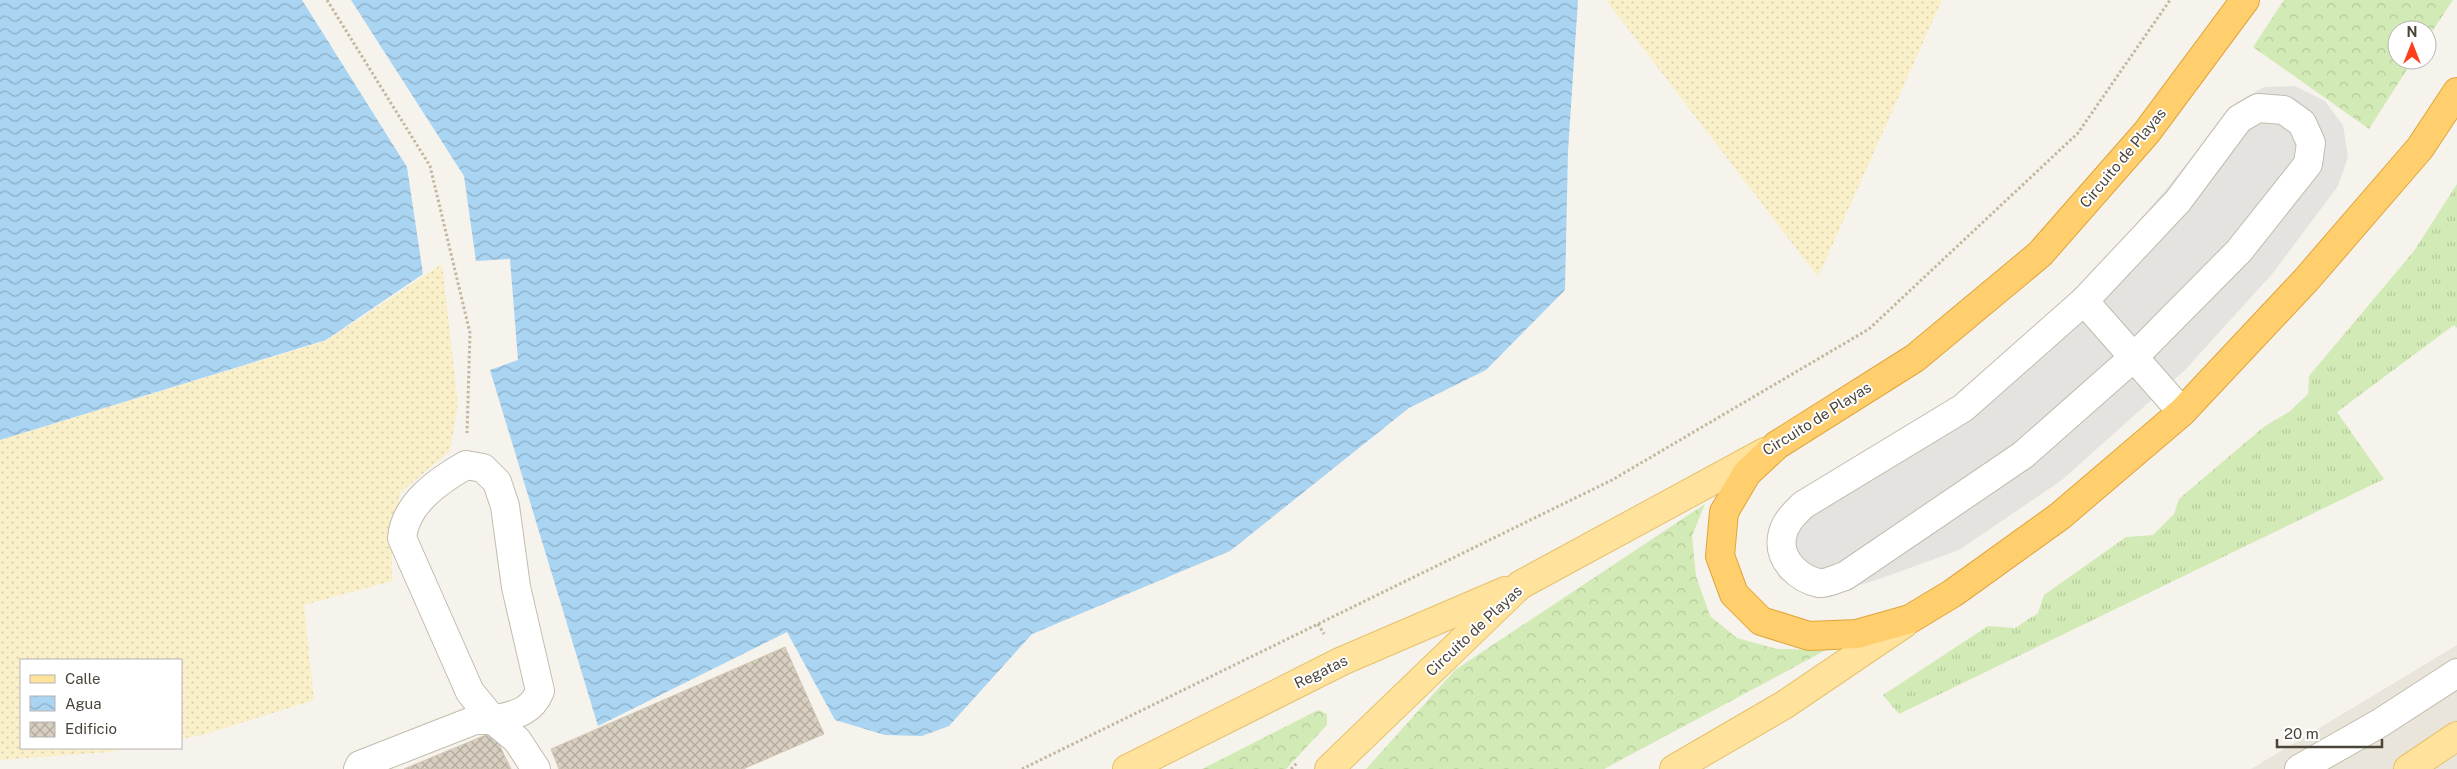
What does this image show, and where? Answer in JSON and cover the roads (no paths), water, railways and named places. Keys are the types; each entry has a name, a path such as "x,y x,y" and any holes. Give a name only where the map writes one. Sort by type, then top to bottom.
{"highway":[{"name":"Circuito de Playas","path":"1777,446 1915,358 2040,254 2147,132 2244,0"},
{"path":"1777,446 1746,473 1724,512 1720,556 1734,594 1761,621 1805,636 1858,634 1910,619 1953,593 2060,516 2182,412 2306,280 2420,148 2457,92"}],"main road":[{"name":"Circuito de Playas","path":"1329,769 1520,585 1777,446"},
{"name":"Regatas","path":"1127,769 1342,660 1520,585"},
{"path":"1674,769 1784,705 1910,619"},
{"path":"2408,769 2457,736"}],"street":[{"path":"2258,108 2284,110 2302,123 2311,143 2308,164 2240,251 2134,357 2023,455 1846,576 1821,583 1798,574 1785,558 1781,537 1790,518 1803,505 1963,408 2084,301 2178,201 2240,119 2258,108"},
{"path":"2084,301 2182,412"},
{"path":"358,769 360,765 459,724 475,720 493,720 522,712 535,702 540,691 516,587 504,506 497,482 483,468 466,465 440,480 423,496 403,524 402,538 470,692 493,720 517,740 536,769"},
{"path":"2299,769 2380,723 2457,673"}],"water":[{"path":"0,0 302,0 407,167 423,274 326,340 0,440"},
{"path":"351,0 1578,0 1568,151 1565,290 1486,370 1409,408 1230,551 1032,634 949,726 922,736 885,735 835,720 787,632 598,726 490,370 518,360 510,259 476,261 464,176"}]}
